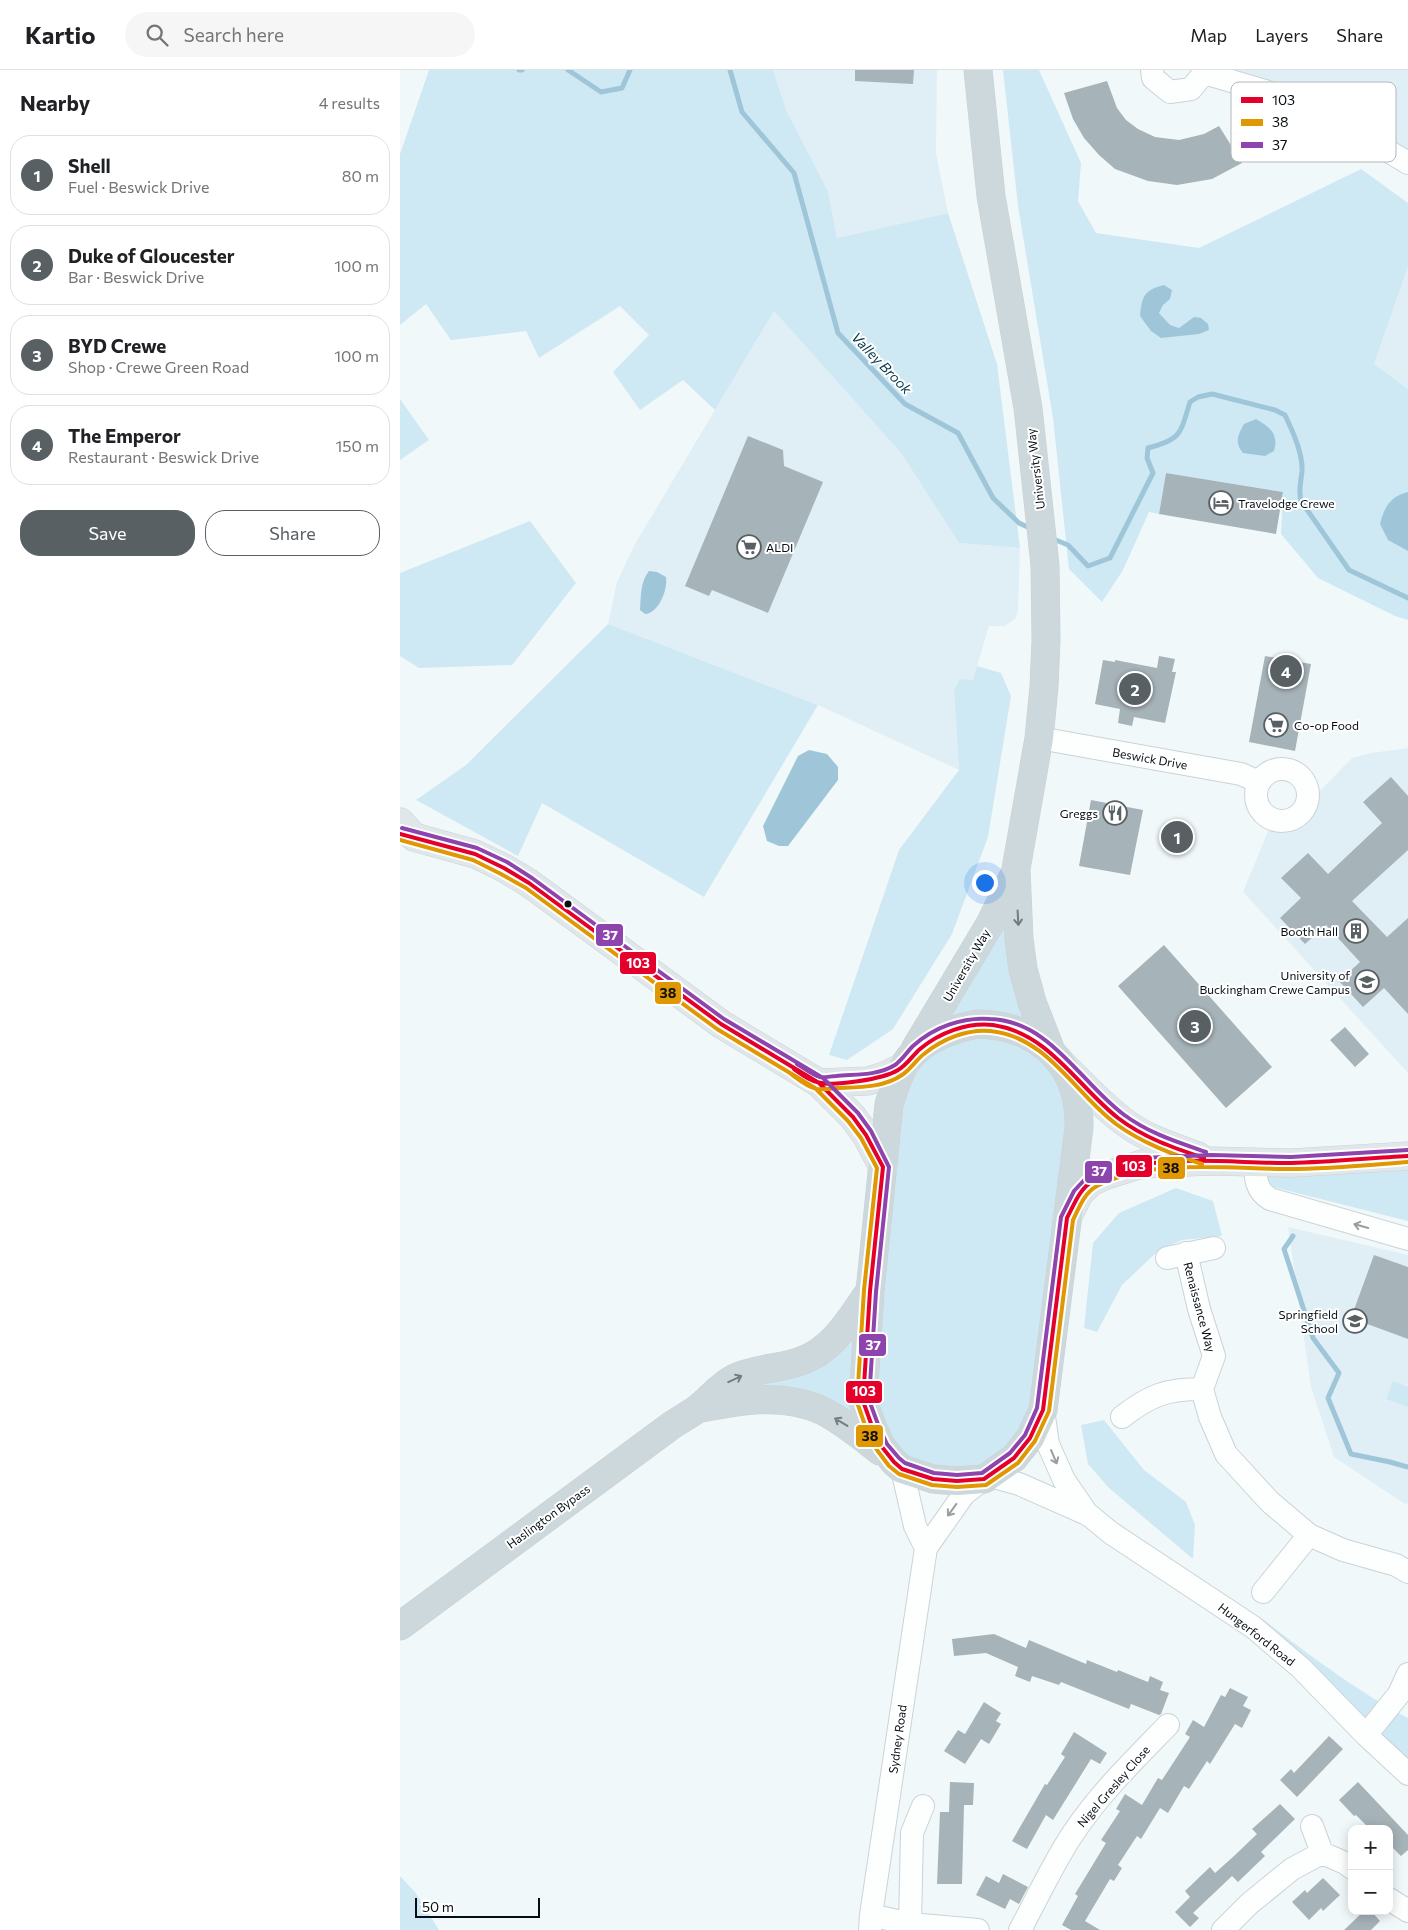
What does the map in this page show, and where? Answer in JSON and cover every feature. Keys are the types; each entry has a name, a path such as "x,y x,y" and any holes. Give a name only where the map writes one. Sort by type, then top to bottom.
{"highway":[{"name":"University Way","path":"978,70 990,187 1028,408 1045,565 1046,640 1039,738 1016,870 1019,940 1023,969 1032,1002 1056,1057 1074,1086 1080,1117 1043,1410 1030,1438 1020,1452 987,1477"},
{"name":"University Way","path":"898,1466 882,1446 873,1430 863,1402 870,1291 889,1104 907,1062 990,924 1016,870"},
{"path":"907,1062 939,1036 956,1029 977,1024 1010,1028 1025,1033 1056,1057"},
{"name":"Haslington Bypass","path":"400,1626 668,1428 697,1409 717,1389 736,1378 760,1370 801,1361 815,1355 844,1329 870,1291"},
{"name":"Haslington Bypass","path":"697,1409 739,1401 772,1399 798,1403 822,1411 853,1429 898,1466"},
{"path":"898,1466 933,1479 957,1481 987,1477"}],"main road":[{"path":"405,831 475,854 504,868 537,889 721,1024 819,1083 854,1117 883,1167"},
{"path":"1056,1057 1096,1098 1129,1126 1158,1141 1211,1161"},
{"path":"819,1083 868,1081 884,1076 907,1062"},
{"path":"1067,1218 1079,1194 1091,1182 1142,1164 1211,1161 1255,1163 1325,1162 1408,1156"}],"street":[{"path":"1152,70 1153,78 1170,92 1191,89 1204,72 1236,82"},
{"path":"1396,156 1408,163"},
{"name":"Beswick Drive","path":"1039,738 1241,774 1259,782"},
{"path":"1255,1163 1256,1182 1264,1195 1270,1199 1408,1239"},
{"name":"Renaissance Way","path":"1202,1389 1214,1356 1199,1309 1177,1256 1214,1248"},
{"path":"1122,1417 1134,1407 1162,1393 1181,1389 1202,1389 1210,1417 1226,1454 1270,1502 1309,1535 1343,1550 1396,1564 1408,1572"},
{"name":"Hungerford Road","path":"1043,1410 1048,1444 1064,1480 1089,1515 1111,1533 1258,1632 1300,1668 1366,1735 1408,1774"},
{"path":"898,1466 915,1526 926,1548"},
{"name":"Hungerford Road","path":"987,1477 1019,1484 1089,1515"},
{"name":"Sydney Road","path":"871,1923 926,1548 964,1494 987,1477"},
{"path":"1263,1592 1309,1535"},
{"path":"1366,1735 1399,1694 1408,1674"},
{"name":"Nigel Gresley Close","path":"1020,1930 1055,1861 1074,1831 1094,1805 1168,1725"},
{"path":"910,1924 912,1834 923,1806"},
{"path":"1312,1826 1322,1853 1348,1865"},
{"path":"1223,1930 1249,1904 1292,1869 1322,1853"},
{"path":"1393,1902 1408,1911"},
{"path":"871,1923 910,1924 978,1930"}],"shaded area":[{"path":"429,70 773,70 787,112 828,191 837,238 948,213 997,364 1020,548 959,543 901,453 774,311 715,410 683,380 640,410 613,372 649,335 620,306 539,358 526,331 451,340 426,304 400,325 400,154"},
{"path":"773,70 937,70 936,153 948,213 837,238 828,191 787,112"},
{"path":"1003,70 1039,70 1081,163 1078,201 1096,233 1199,248 1361,169 1408,203 1408,267 1374,364 1408,389 1408,620 1395,616 1318,578 1281,534 1283,492 1166,473 1159,514 1149,512 1123,570 1102,602 1069,569 1053,418 1018,206"},
{"path":"1194,70 1408,70 1408,163 1396,158 1396,82 1231,82 1231,86"},
{"path":"1408,267 1408,389 1374,364"},
{"path":"1164,285 1172,290 1170,299 1163,305 1159,313 1170,325 1179,328 1194,317 1201,318 1208,324 1209,330 1199,334 1161,338 1151,331 1140,316 1143,299 1152,289"},
{"path":"774,311 901,453 959,543 1020,548 1018,611 1015,619 1005,626 989,626 973,680 954,690 959,770 818,705 608,624 617,582 635,544"},
{"path":"400,399 429,440 400,460"},
{"path":"1256,419 1269,428 1275,440 1274,451 1265,456 1243,453 1238,442 1244,424"},
{"path":"1408,492 1408,551 1388,540 1380,524 1392,500"},
{"path":"530,521 576,583 512,665 419,668 400,656 400,573"},
{"path":"649,571 657,572 666,577 666,588 658,605 650,613 645,614 640,610 641,595 642,585"},
{"path":"608,624 818,705 704,897 542,803 518,856 416,800 466,765"},
{"path":"977,666 1001,673 1011,696 988,837 952,934 893,1029 847,1060 829,1055 899,850 959,770 954,690 960,679 973,680"},
{"name":"University of Buckingham Crewe Campus","path":"1408,748 1408,1073 1243,892 1273,819 1304,807 1352,758 1371,753"},
{"path":"809,750 827,754 838,767 838,780 788,846 779,846 767,841 763,826 798,756"},
{"path":"1016,874 1019,939 1071,1073 1030,1438 957,1481 853,1429 717,1389 801,1361 870,1291 889,1104"},
{"path":"1408,1165 1408,1221 1269,1186 1267,1175"},
{"path":"1176,1188 1213,1201 1222,1236 1182,1240 1159,1250 1122,1285 1097,1332 1084,1328 1093,1243 1119,1213"},
{"name":"Springfield School","path":"1288,1227 1408,1255 1408,1503 1405,1504 1334,1457 1311,1387"},
{"path":"1393,1381 1408,1387 1408,1407 1386,1399"},
{"path":"1104,1420 1144,1470 1186,1502 1195,1525 1193,1559 1109,1488 1088,1464 1081,1425"},
{"path":"1260,1617 1351,1684 1408,1718 1408,1774 1253,1627"},
{"path":"400,1876 415,1892 439,1930 400,1930"}],"building":[{"path":"855,70 914,70 913,84 855,81"},
{"path":"1107,81 1117,108 1126,120 1138,129 1155,137 1179,140 1204,134 1219,126 1231,145 1231,162 1242,163 1212,179 1177,185 1148,181 1115,169 1084,138 1073,119 1064,93"},
{"name":"ALDI","path":"748,436 783,450 784,466 823,482 768,613 712,590 709,596 685,586"},
{"name":"Travelodge Crewe","path":"1166,473 1283,492 1276,534 1159,514"},
{"path":"1159,656 1175,659 1172,672 1176,672 1165,723 1134,717 1132,726 1118,723 1120,709 1095,704 1103,660 1115,662 1115,660 1157,668"},
{"path":"1265,656 1311,664 1295,751 1249,742"},
{"name":"Booth Hall","path":"1391,777 1408,796 1408,850 1352,901 1387,937 1408,918 1408,1014 1384,988 1363,1007 1339,981 1360,962 1326,925 1305,944 1280,918 1301,898 1281,878 1308,853 1328,874 1382,823 1363,802"},
{"path":"1091,800 1143,810 1130,875 1079,866"},
{"path":"1164,945 1272,1067 1226,1108 1118,986"},
{"path":"1345,1027 1369,1054 1355,1067 1330,1040"},
{"path":"1374,1255 1408,1267 1408,1339 1351,1318"},
{"path":"994,1634 1026,1648 1029,1640 1086,1664 1087,1660 1148,1682 1150,1676 1163,1682 1160,1690 1169,1693 1161,1714 1159,1715 1131,1704 1129,1709 1061,1682 1059,1685 1032,1676 1030,1682 1015,1676 1018,1667 986,1653 954,1656 952,1639"},
{"path":"1230,1688 1248,1697 1243,1706 1251,1710 1242,1728 1235,1724 1210,1764 1207,1761 1189,1789 1184,1786 1168,1813 1160,1808 1141,1839 1137,1836 1118,1865 1122,1868 1114,1881 1110,1879 1085,1921 1100,1930 1071,1930 1062,1925 1078,1896 1075,1894 1106,1843 1101,1840 1120,1811 1116,1809 1125,1794 1142,1805 1158,1778 1162,1780 1190,1737 1185,1734 1193,1720 1204,1727 1221,1695 1225,1697"},
{"path":"984,1702 1001,1713 996,1721 1001,1724 989,1744 981,1739 965,1764 944,1751 958,1730 965,1734"},
{"path":"1074,1732 1107,1753 1100,1764 1091,1759 1053,1820 1046,1815 1027,1849 1012,1841 1045,1784 1047,1785 1065,1757 1061,1754"},
{"path":"1329,1736 1343,1749 1297,1797 1280,1780 1291,1769 1294,1773"},
{"path":"950,1782 974,1783 973,1805 964,1805 962,1884 937,1884 940,1812 949,1812"},
{"path":"1358,1782 1408,1835 1408,1850 1401,1856 1393,1848 1393,1825 1366,1825 1356,1815 1354,1816 1339,1800"},
{"path":"1280,1804 1295,1819 1261,1852 1265,1856 1238,1882 1232,1876 1193,1913 1199,1918 1190,1927 1175,1912 1190,1897 1185,1891 1210,1867 1215,1873 1234,1856 1257,1834 1252,1829"},
{"path":"1003,1874 1028,1887 1019,1904 1010,1899 1005,1909 976,1895 986,1876 999,1883"},
{"path":"1323,1878 1340,1895 1323,1911 1321,1908 1309,1920 1292,1902 1305,1890 1307,1893"},
{"path":"1360,1915 1375,1915 1380,1921 1371,1930 1344,1930"}],"waterway":[{"name":"Valley Brook","path":"568,70 601,92 622,88 630,70"},
{"name":"Valley Brook","path":"730,70 742,112 794,173 838,333 905,404 958,433 993,498 1019,523 1032,529"},
{"name":"Valley Brook","path":"1051,538 1068,545 1088,566 1110,558 1153,473 1147,458 1148,448 1168,442 1174,438 1181,428 1190,402 1198,397 1212,394 1275,410 1285,415 1301,457 1301,501 1349,570 1408,598"},
{"path":"1293,1236 1284,1249 1313,1338 1339,1373 1328,1398 1351,1454 1408,1467"}],"transit line":[{"name":"37","path":"402,828 477,848 507,862 532,878 724,1019 823,1078 858,1113 871,1131 889,1167 876,1292 869,1400 887,1444 899,1458 905,1463 934,1473 957,1475 982,1473 1010,1453 1025,1435 1037,1408 1061,1217 1074,1191 1087,1177 1102,1170 1141,1158 1211,1155 1291,1157 1408,1150"},
{"name":"103","path":"400,834 475,854 529,883 721,1024 819,1083 853,1117 866,1135 883,1167 870,1291 863,1401 882,1447 894,1462 902,1469 933,1479 957,1481 984,1479 1014,1458 1030,1438 1043,1410 1067,1218 1080,1193 1088,1184 1114,1171 1138,1165 1163,1162 1291,1163 1408,1156"},
{"name":"38","path":"400,840 473,860 526,888 717,1029 815,1088 848,1121 861,1138 877,1168 864,1290 857,1402 867,1431 877,1450 889,1466 899,1474 932,1485 957,1487 986,1485 1018,1463 1035,1441 1049,1411 1073,1220 1082,1201 1092,1189 1118,1177 1165,1168 1304,1169 1408,1162"},
{"name":"37","path":"797,1064 814,1075 822,1077 873,1073 895,1065 921,1039 949,1025 980,1019 1011,1022 1030,1030 1047,1042 1063,1055 1107,1101 1133,1121 1163,1136 1206,1152"},
{"name":"103","path":"794,1069 811,1080 824,1083 846,1083 870,1079 898,1070 928,1043 954,1030 973,1025 993,1025 1013,1030 1030,1038 1061,1062 1103,1105 1128,1125 1160,1142 1204,1158"},
{"name":"38","path":"791,1074 806,1085 817,1089 879,1085 902,1075 921,1056 955,1036 981,1031 1010,1035 1028,1043 1044,1055 1101,1112 1126,1131 1158,1147 1202,1164"}],"place":[{"name":"Travelodge Crewe","path":"1221,503"},
{"name":"ALDI","path":"749,547"},
{"name":"The Emperor","path":"1286,671"},
{"name":"Duke of Gloucester","path":"1135,689"},
{"name":"Co-op Food","path":"1276,725"},
{"name":"Greggs","path":"1115,813"},
{"name":"Shell","path":"1177,837"},
{"name":"Booth Hall","path":"1356,931"},
{"name":"University of Buckingham Crewe Campus","path":"1367,982"},
{"name":"BYD Crewe","path":"1195,1026"},
{"name":"Springfield School","path":"1355,1321"}]}
